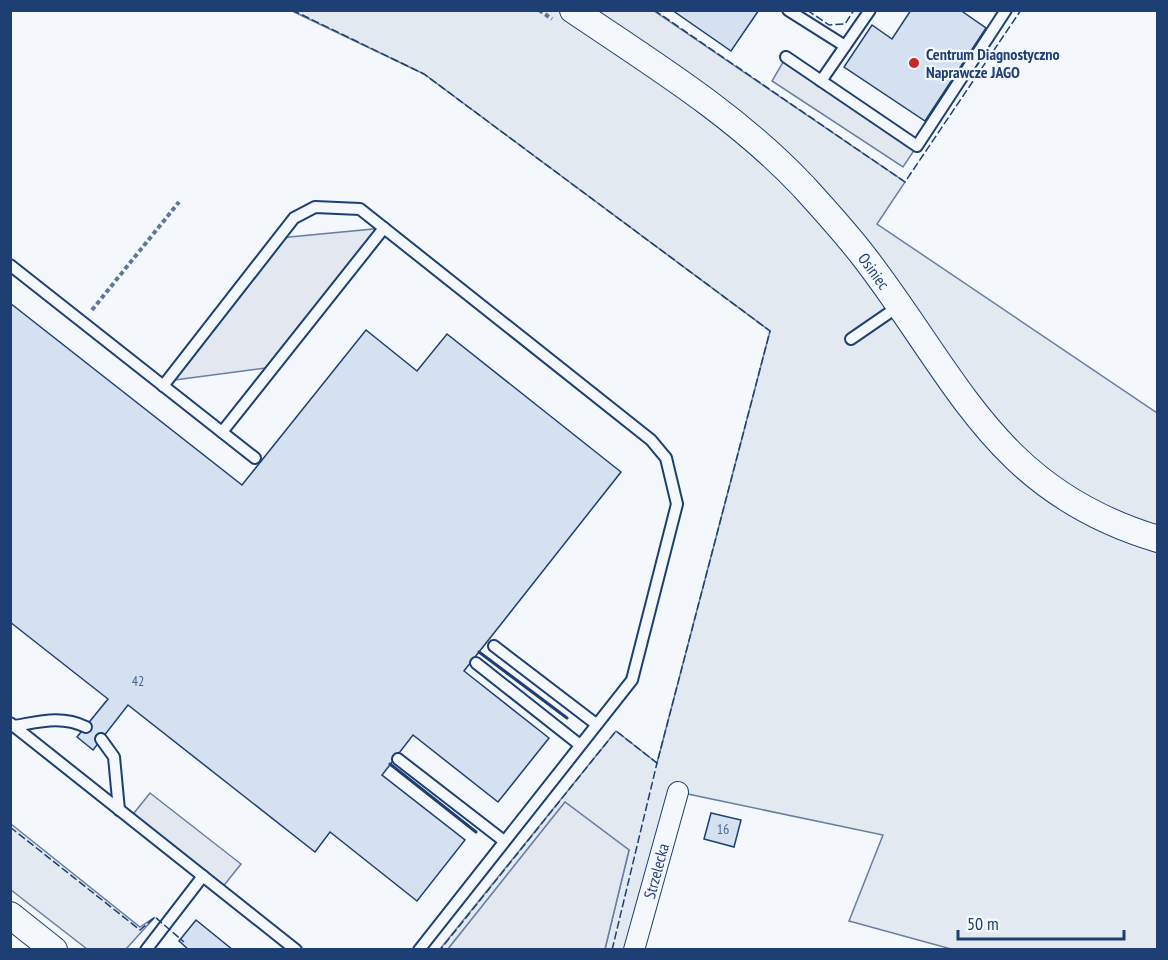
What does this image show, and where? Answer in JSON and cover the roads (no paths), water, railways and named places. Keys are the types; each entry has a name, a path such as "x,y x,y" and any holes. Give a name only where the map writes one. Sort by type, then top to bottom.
{"street":[{"name":"Osiniec","path":"573,10 686,87 769,153 802,186 857,248 966,403 1009,454 1060,495 1095,515 1130,531 1158,539"},
{"name":"Strzelecka","path":"634,950 678,792"},
{"path":"10,915 54,950"}],"lane":[{"path":"788,10 845,46"},
{"path":"821,81 870,10"},
{"path":"786,57 917,146 1006,10"},
{"path":"163,386 294,218 315,207 339,206 360,209 651,440 666,458 677,504 632,680 419,950"},
{"path":"222,432 384,228"},
{"path":"10,265 255,458"},
{"path":"852,339 899,306"},
{"path":"494,646 596,724"},
{"path":"476,663 580,745"},
{"path":"12,724 55,719 71,720 86,727"},
{"path":"12,724 296,950"},
{"path":"101,739 114,756 119,810"},
{"path":"398,759 504,841"},
{"path":"146,950 203,876"}],"place":[{"name":"Centrum Diagnostyczno Naprawcze JAGO","path":"914,63"}]}
